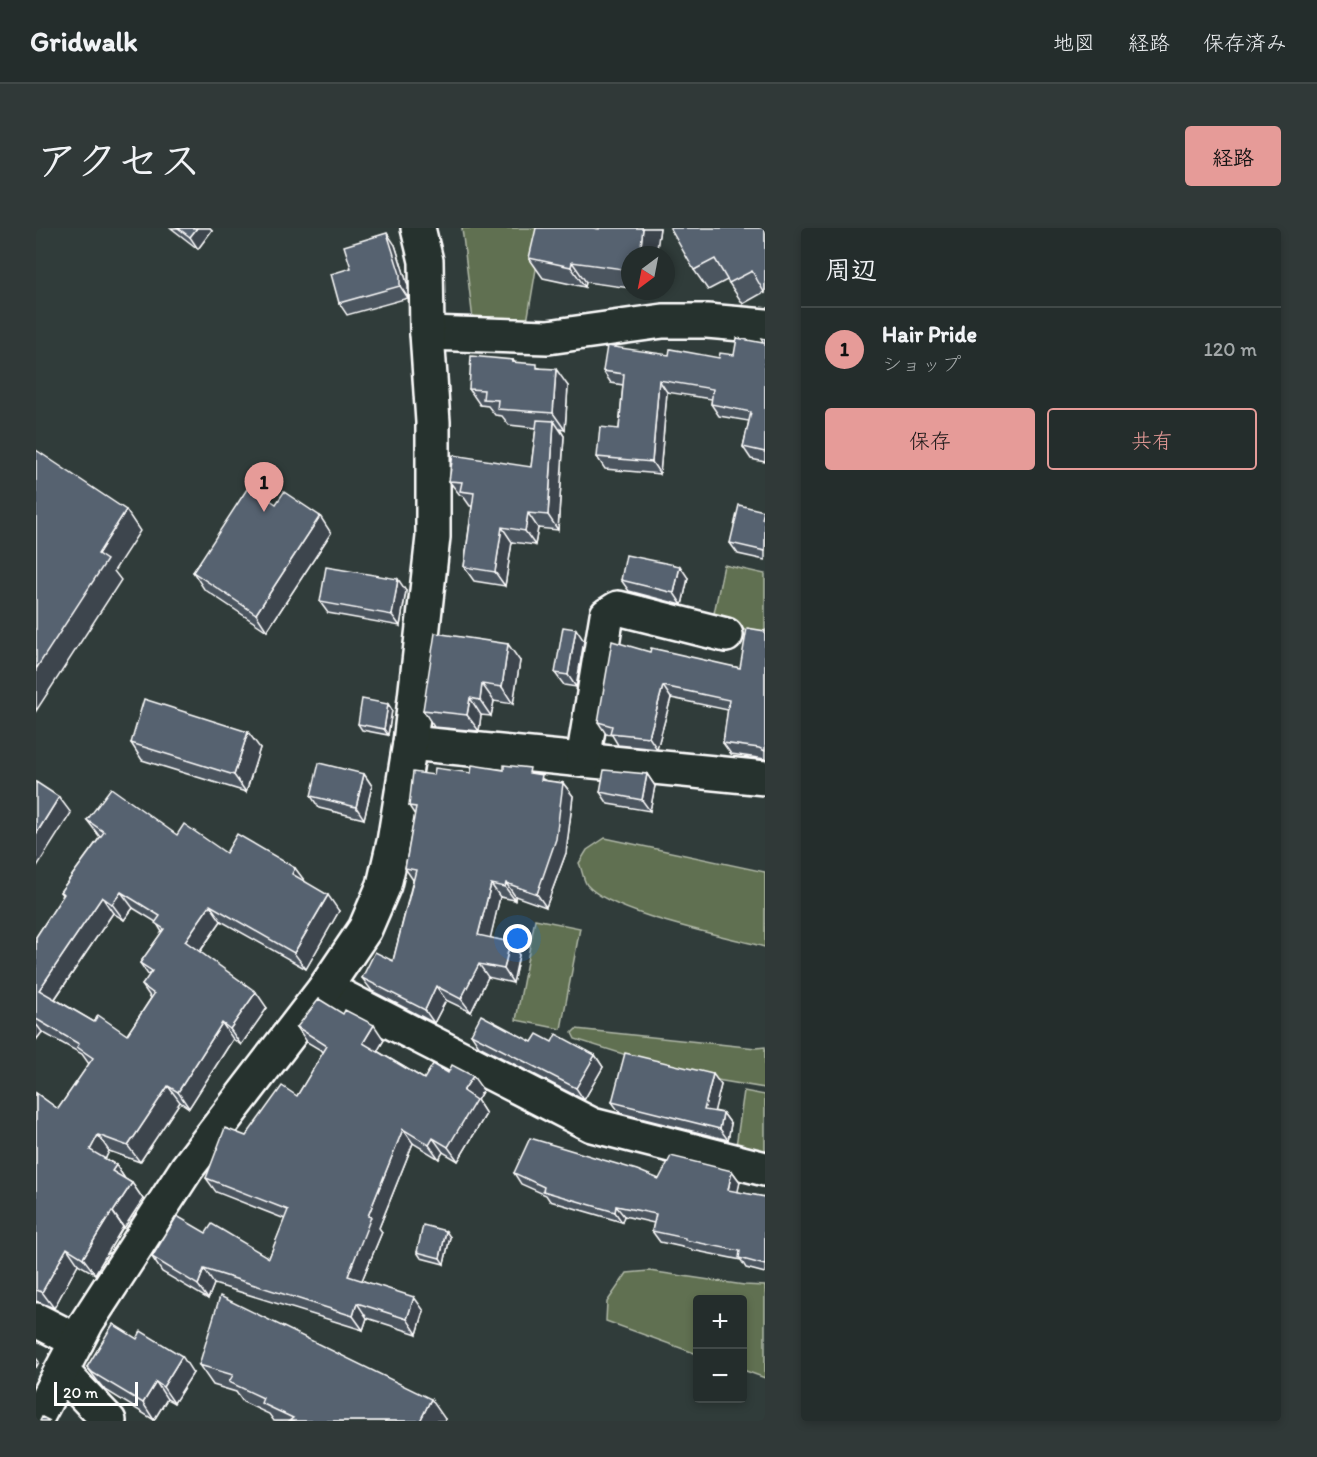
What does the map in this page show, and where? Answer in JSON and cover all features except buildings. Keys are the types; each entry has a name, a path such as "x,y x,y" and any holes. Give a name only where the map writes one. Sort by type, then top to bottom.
{"street":[{"path":"36,1419 87,1322 187,1168 325,988 365,929 384,885 394,842 410,743 433,537 434,422 427,333 426,261 418,228"},
{"path":"427,333 548,337 663,321 707,321 765,326"},
{"path":"583,760 607,615 618,608 726,635"},
{"path":"410,743 765,778"},
{"path":"325,988 592,1125 765,1169"},
{"path":"36,1320 77,1341"},
{"path":"62,1372 109,1421"}],"green space":[{"path":"462,228 543,228 527,322 473,320"},
{"path":"724,565 765,574 765,634 712,623"},
{"path":"605,838 765,872 765,947 670,923 600,896 587,885 579,863 587,850"},
{"path":"535,919 580,928 561,1029 516,1020"},
{"path":"576,1029 756,1048 765,1047 765,1088 693,1076 575,1039 572,1033"},
{"path":"744,1091 765,1095 765,1154 736,1146"},
{"path":"649,1271 765,1286 765,1378 747,1371 747,1295 693,1295 693,1353 606,1321 607,1302 627,1273"}],"place":[{"name":"Hair Pride","path":"264,512"}]}
